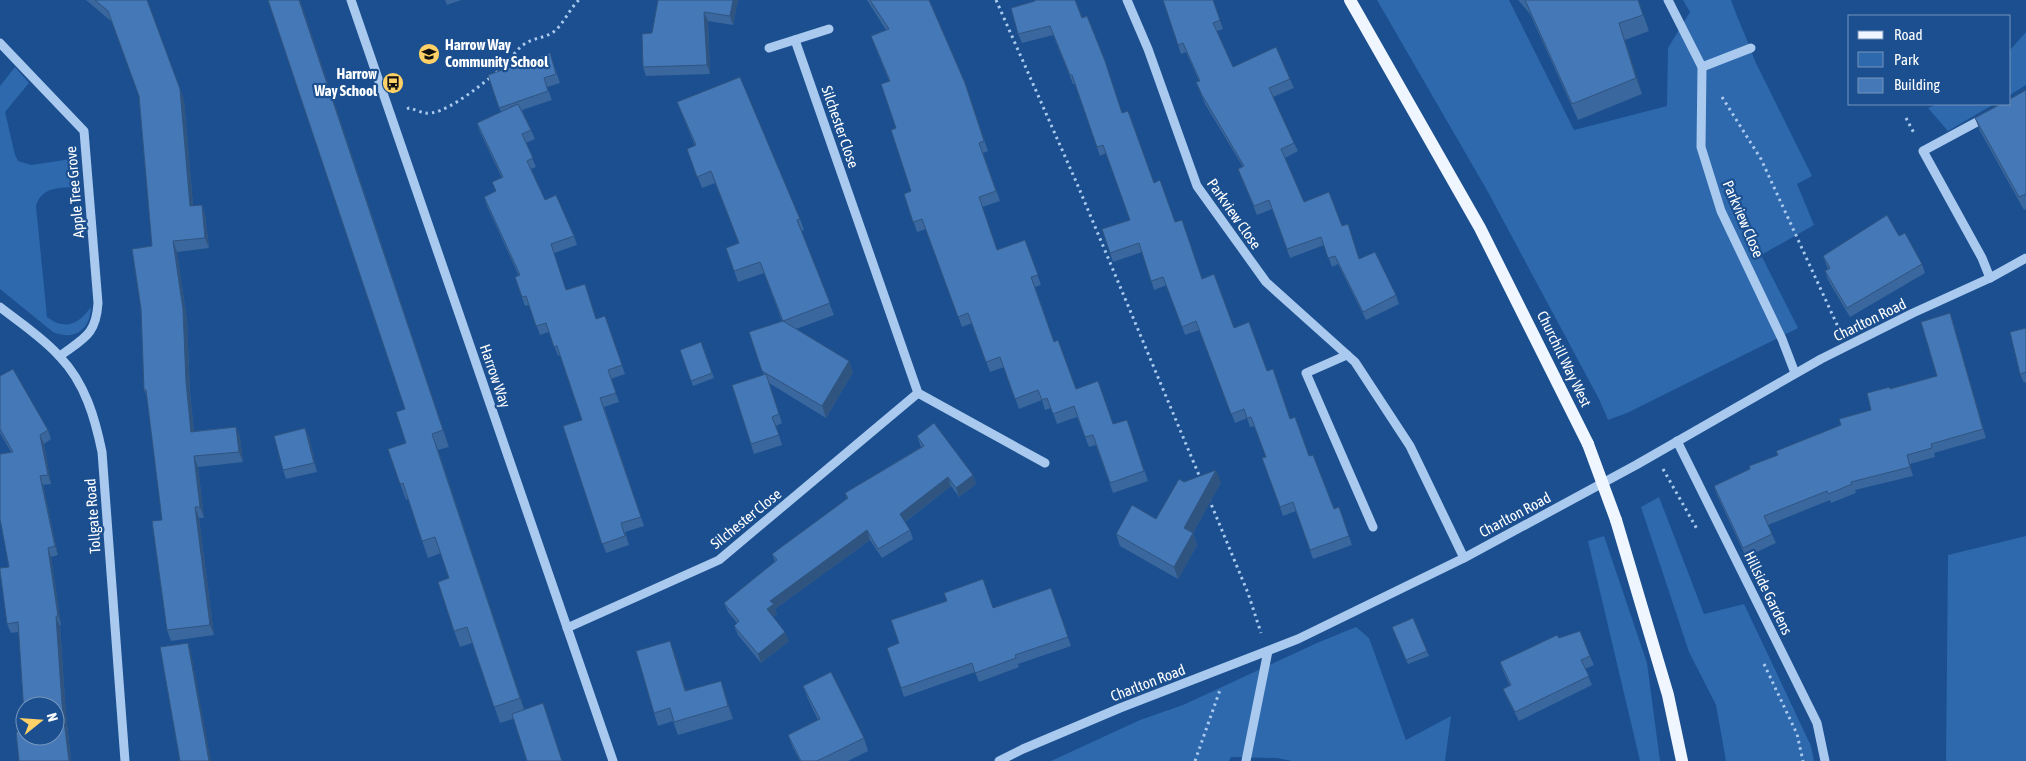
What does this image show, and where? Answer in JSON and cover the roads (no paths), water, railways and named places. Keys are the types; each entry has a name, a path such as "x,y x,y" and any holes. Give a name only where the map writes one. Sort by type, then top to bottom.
{"main road":[{"name":"Churchill Way West","path":"1350,0 1480,228 1588,444 1616,520 1668,695 1682,761"}],"street":[{"name":"Harrow Way","path":"351,0 613,761"},
{"name":"Parkview Close","path":"1127,0 1148,49 1197,186 1266,282 1355,362 1410,446 1464,558"},
{"path":"1668,0 1702,67 1751,48"},
{"path":"769,48 829,29"},
{"name":"Silchester Close","path":"567,628 719,560 918,393 795,40"},
{"name":"Apple Tree Grove","path":"0,43 84,131 98,303 97,321 89,333 60,356"},
{"name":"Parkview Close","path":"1702,67 1701,147 1721,211 1782,339 1795,373"},
{"path":"1990,278 1982,258 1923,151 2000,110"},
{"name":"Charlton Road","path":"999,761 1120,708 1298,639 1464,558 1636,465 1795,373 1990,278 2026,258"},
{"name":"Tollgate Road","path":"0,307 60,356 84,392 95,421 102,452 125,761"},
{"path":"1347,355 1306,373 1373,527"},
{"path":"918,393 1045,463"},
{"name":"Hillside Gardens","path":"1677,441 1817,723 1825,761"},
{"path":"1246,761 1268,651"}],"place":[{"name":"Harrow Way Community School","path":"429,54"},
{"name":"Harrow Way School","path":"393,83"}]}
